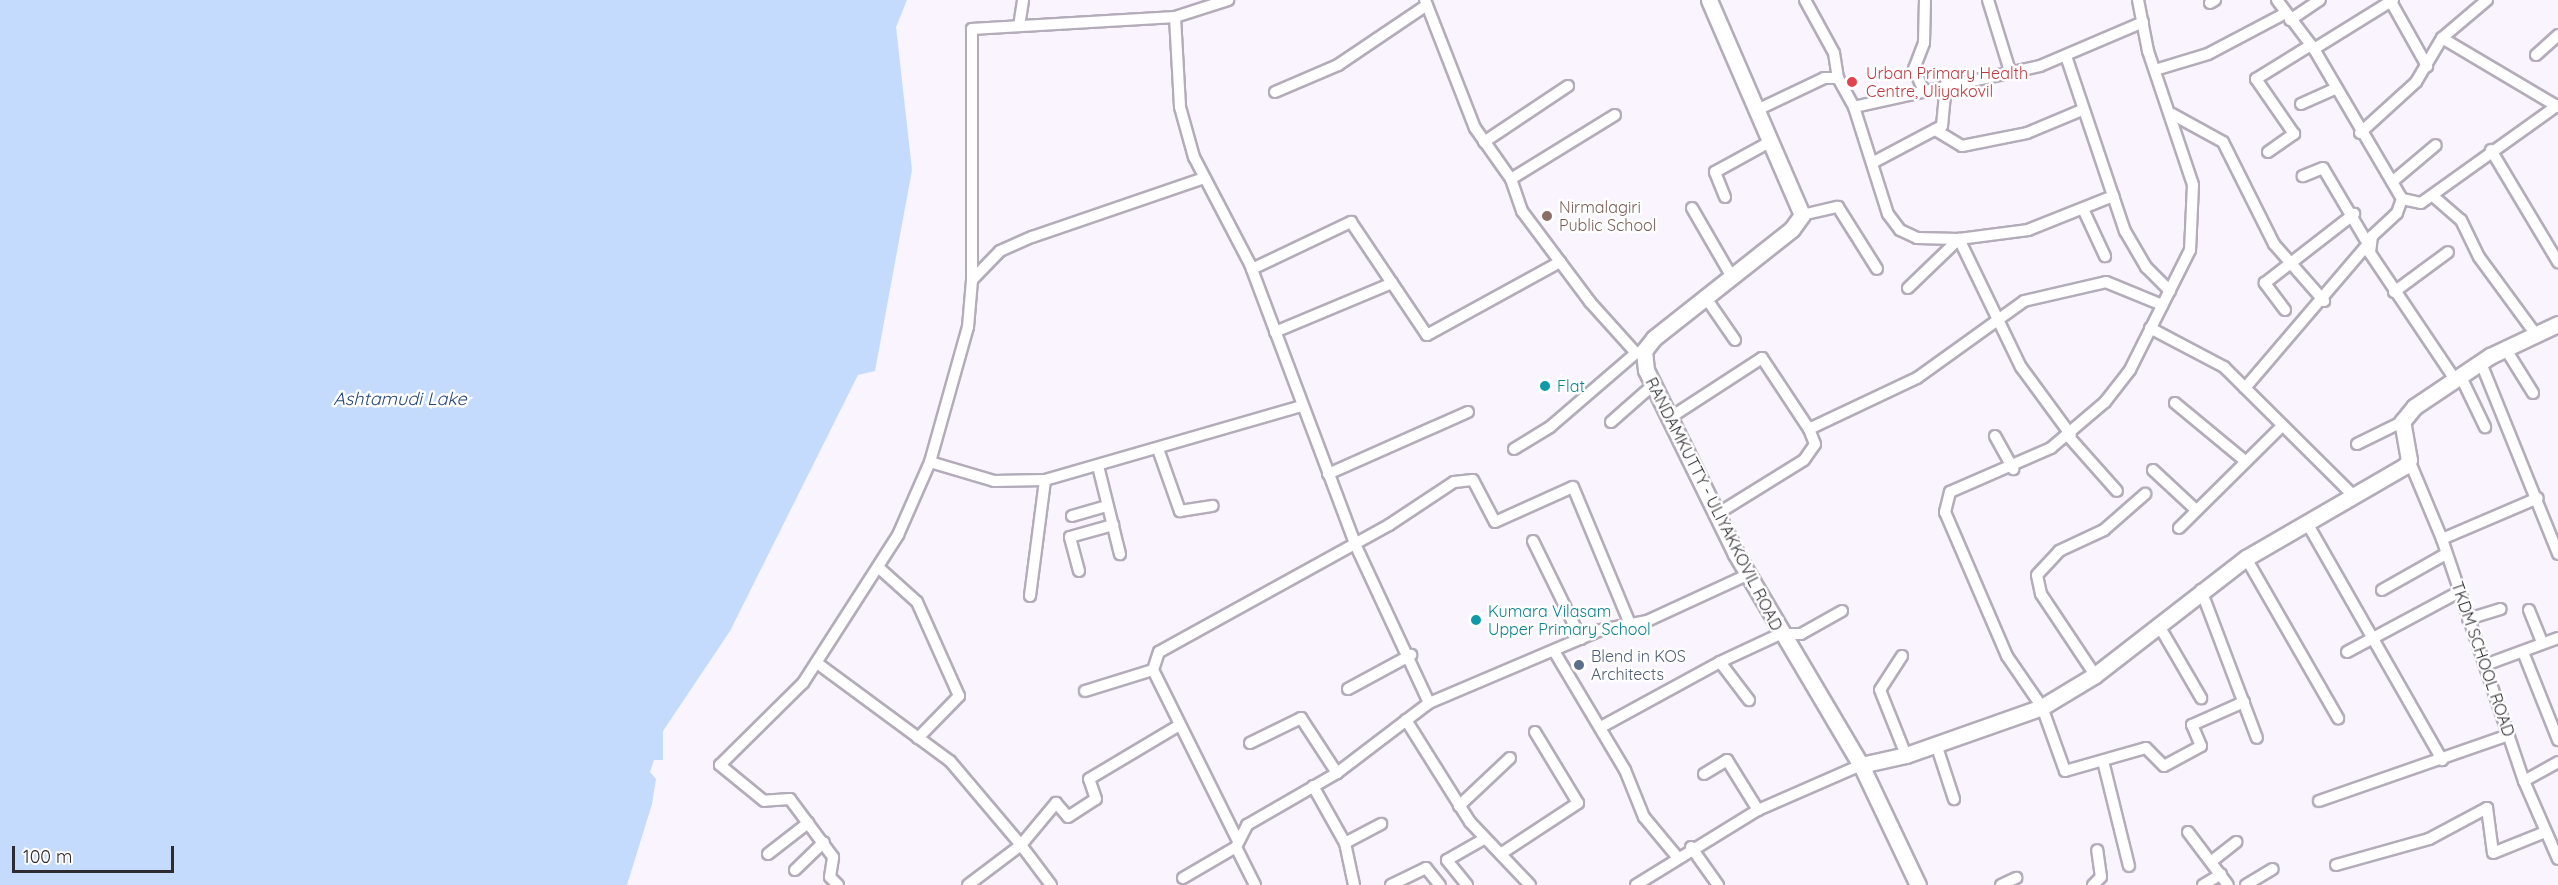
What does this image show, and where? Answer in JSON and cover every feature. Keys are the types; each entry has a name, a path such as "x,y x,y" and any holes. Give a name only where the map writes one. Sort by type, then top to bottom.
{"street":[{"path":"1019,26 1023,0"},
{"path":"838,885 830,878 833,857 824,842 790,800 764,801 720,765 816,663 878,567 930,462 968,327 972,280 972,29 1175,17 1228,0"},
{"path":"1709,0 1757,110 1768,143 1802,215"},
{"path":"1805,0 1834,53 1838,78 1854,107 1872,163 1900,230 1917,237 1959,239 2028,230 2084,212 2113,196"},
{"path":"1923,89 1914,69 1924,43 1924,0"},
{"path":"1988,0 2010,71"},
{"path":"2138,0 2155,70 2172,114 2193,185 2195,232 2170,291 2130,370 2070,436 2013,469 1950,492 1945,512 2007,656 2042,707 2065,771 2146,748 2164,766 2201,746 2192,724 2244,702"},
{"path":"2245,388 2324,301 2368,244 2401,207 2402,199 2360,133 2337,88 2312,47 2287,17 2277,0"},
{"path":"2155,70 2208,54 2320,0"},
{"path":"2268,152 2294,134 2256,79 2391,0 2427,66"},
{"path":"2360,133 2404,97 2427,66 2442,38 2487,0"},
{"path":"1275,92 1338,64 1426,3 1453,80 1484,142 1511,179 1522,211 1560,262 1640,352"},
{"path":"1175,17 1180,107 1204,178 1252,269 1355,544 1411,655 1430,703"},
{"path":"1854,107 2066,56 2143,22"},
{"path":"2536,55 2558,35"},
{"path":"2402,199 2421,203 2433,196 2491,150 2558,106 2442,38"},
{"path":"2066,56 2082,110 2136,253 2170,291"},
{"path":"1757,110 1824,78 1838,78"},
{"path":"1872,163 1937,131 1947,115 1946,84"},
{"path":"1484,142 1568,86"},
{"path":"2301,104 2337,88"},
{"path":"1937,131 1962,146 2027,133 2082,110"},
{"path":"2172,114 2223,142 2289,262 2324,301"},
{"path":"1511,179 1615,115"},
{"path":"1725,197 1715,172 1768,143"},
{"path":"2392,182 2436,145"},
{"path":"2491,150 2558,262"},
{"path":"2303,176 2323,168 2354,214 2394,291 2457,377 2485,426"},
{"path":"972,280 1000,251 1032,237 1204,178"},
{"path":"2433,196 2460,220 2478,257 2534,332"},
{"path":"1514,449 1558,421 1732,277 1802,215 1838,207 1877,269"},
{"path":"1692,208 1732,277"},
{"path":"2084,212 2105,256"},
{"path":"2285,310 2265,283 2289,262 2354,214"},
{"path":"1252,269 1351,222 1427,335 1560,262"},
{"path":"1908,288 1959,239"},
{"path":"1959,239 2021,367 2070,436 2116,491"},
{"path":"2394,291 2448,252"},
{"path":"1275,332 1392,282"},
{"path":"1809,429 1917,378 1997,316 2024,301 2096,282 2124,286 2162,305"},
{"path":"1706,298 1735,340"},
{"path":"2357,444 2402,422 2457,377 2505,348 2534,332 2558,324"},
{"path":"2150,328 2224,367 2352,495"},
{"path":"2505,348 2533,393"},
{"name":"RANDAMKUTTY - ULIYAKKOVIL ROAD","path":"1640,352 1668,419 1747,575 1780,634 1861,765 1918,885"},
{"path":"1668,419 1762,358 1809,429 1815,444 1804,460 1717,514"},
{"path":"2481,363 2538,498 2558,554"},
{"path":"1611,422 1653,385"},
{"path":"2175,403 2245,461"},
{"path":"930,462 994,481 1045,480 1302,406"},
{"path":"1328,474 1468,412"},
{"path":"1636,885 1691,848 1758,810 1861,765 1906,755 2042,707 2095,675 2201,590 2246,558 2352,495 2393,475 2409,460 2402,422"},
{"path":"2179,528 2283,425"},
{"path":"1995,436 2013,469"},
{"path":"1158,449 1179,511 1213,506"},
{"name":"TKDM SCHOOL ROAD","path":"2409,460 2442,538 2524,781 2558,859"},
{"path":"1098,466 1120,554"},
{"path":"2152,470 2196,510"},
{"path":"1085,691 1153,670 1167,643 1355,544 1466,479 1473,480 1495,522 1573,487 1631,626"},
{"path":"1030,596 1045,480"},
{"path":"2095,675 2041,594 2037,575 2059,551 2104,530 2145,494"},
{"path":"2442,538 2538,498"},
{"path":"1072,516 1108,506"},
{"path":"2307,523 2442,760"},
{"path":"1079,570 1070,537 1113,525"},
{"path":"1533,541 1581,639"},
{"path":"2382,590 2446,554"},
{"path":"2246,558 2338,718"},
{"path":"878,567 917,602 959,696 918,738"},
{"path":"1183,878 1236,843 1246,825 1337,772 1430,703 1581,639 1631,626 1747,575"},
{"path":"2201,590 2257,738"},
{"path":"2347,652 2459,592"},
{"path":"2468,619 2500,609"},
{"path":"2529,610 2542,643"},
{"path":"1601,728 1720,662 1780,634 1801,634 1842,611"},
{"path":"2158,624 2201,698"},
{"path":"2485,665 2558,638"},
{"path":"1554,651 1601,728 1644,817 1678,858"},
{"path":"2523,652 2558,740"},
{"path":"1348,689 1411,655"},
{"path":"1902,656 1880,690 1906,755"},
{"path":"1720,662 1749,700"},
{"path":"816,663 950,761 1021,845 1051,885"},
{"path":"1153,670 1255,885"},
{"path":"1250,743 1301,718 1337,772"},
{"path":"1406,720 1459,806 1484,838 1502,853 1530,885"},
{"path":"968,885 1021,845 1056,803 1068,817 1096,799 1089,779 1178,726"},
{"path":"1502,853 1578,803 1536,732"},
{"path":"2319,801 2510,735"},
{"path":"1936,744 1954,799"},
{"path":"1459,806 1510,758"},
{"path":"1704,774 1727,760 1758,810"},
{"path":"2103,761 2129,866"},
{"path":"2524,781 2558,762"},
{"path":"1313,786 1345,843 1354,885"},
{"path":"2336,865 2428,838 2487,808 2493,853 2545,832"},
{"path":"768,854 808,823"},
{"path":"1345,843 1381,824"},
{"path":"2188,832 2228,885"},
{"path":"1467,885 1447,860 1484,838"},
{"path":"795,870 824,842"},
{"path":"2212,861 2236,842"},
{"path":"1691,848 1718,885"},
{"path":"2093,885 2100,877 2097,850"},
{"path":"1391,885 1426,868 1440,885"},
{"path":"2246,885 2273,869"},
{"path":"2203,885 2221,874"},
{"path":"2001,885 2016,878"}],"water":[{"name":"Ashtamudi Lake","path":"0,0 907,0 896,27 912,170 875,371 858,375 730,631 663,731 663,760 654,760 650,772 656,779 652,804 627,885 0,885"}],"place":[{"name":"Urban Primary Health Centre, Uliyakovil","path":"1852,82"},
{"name":"Nirmalagiri Public School","path":"1547,216"},
{"name":"Flat","path":"1545,386"},
{"name":"Kumara Vilasam Upper Primary School","path":"1476,620"},
{"name":"Blend in KOS Architects","path":"1579,665"}]}
